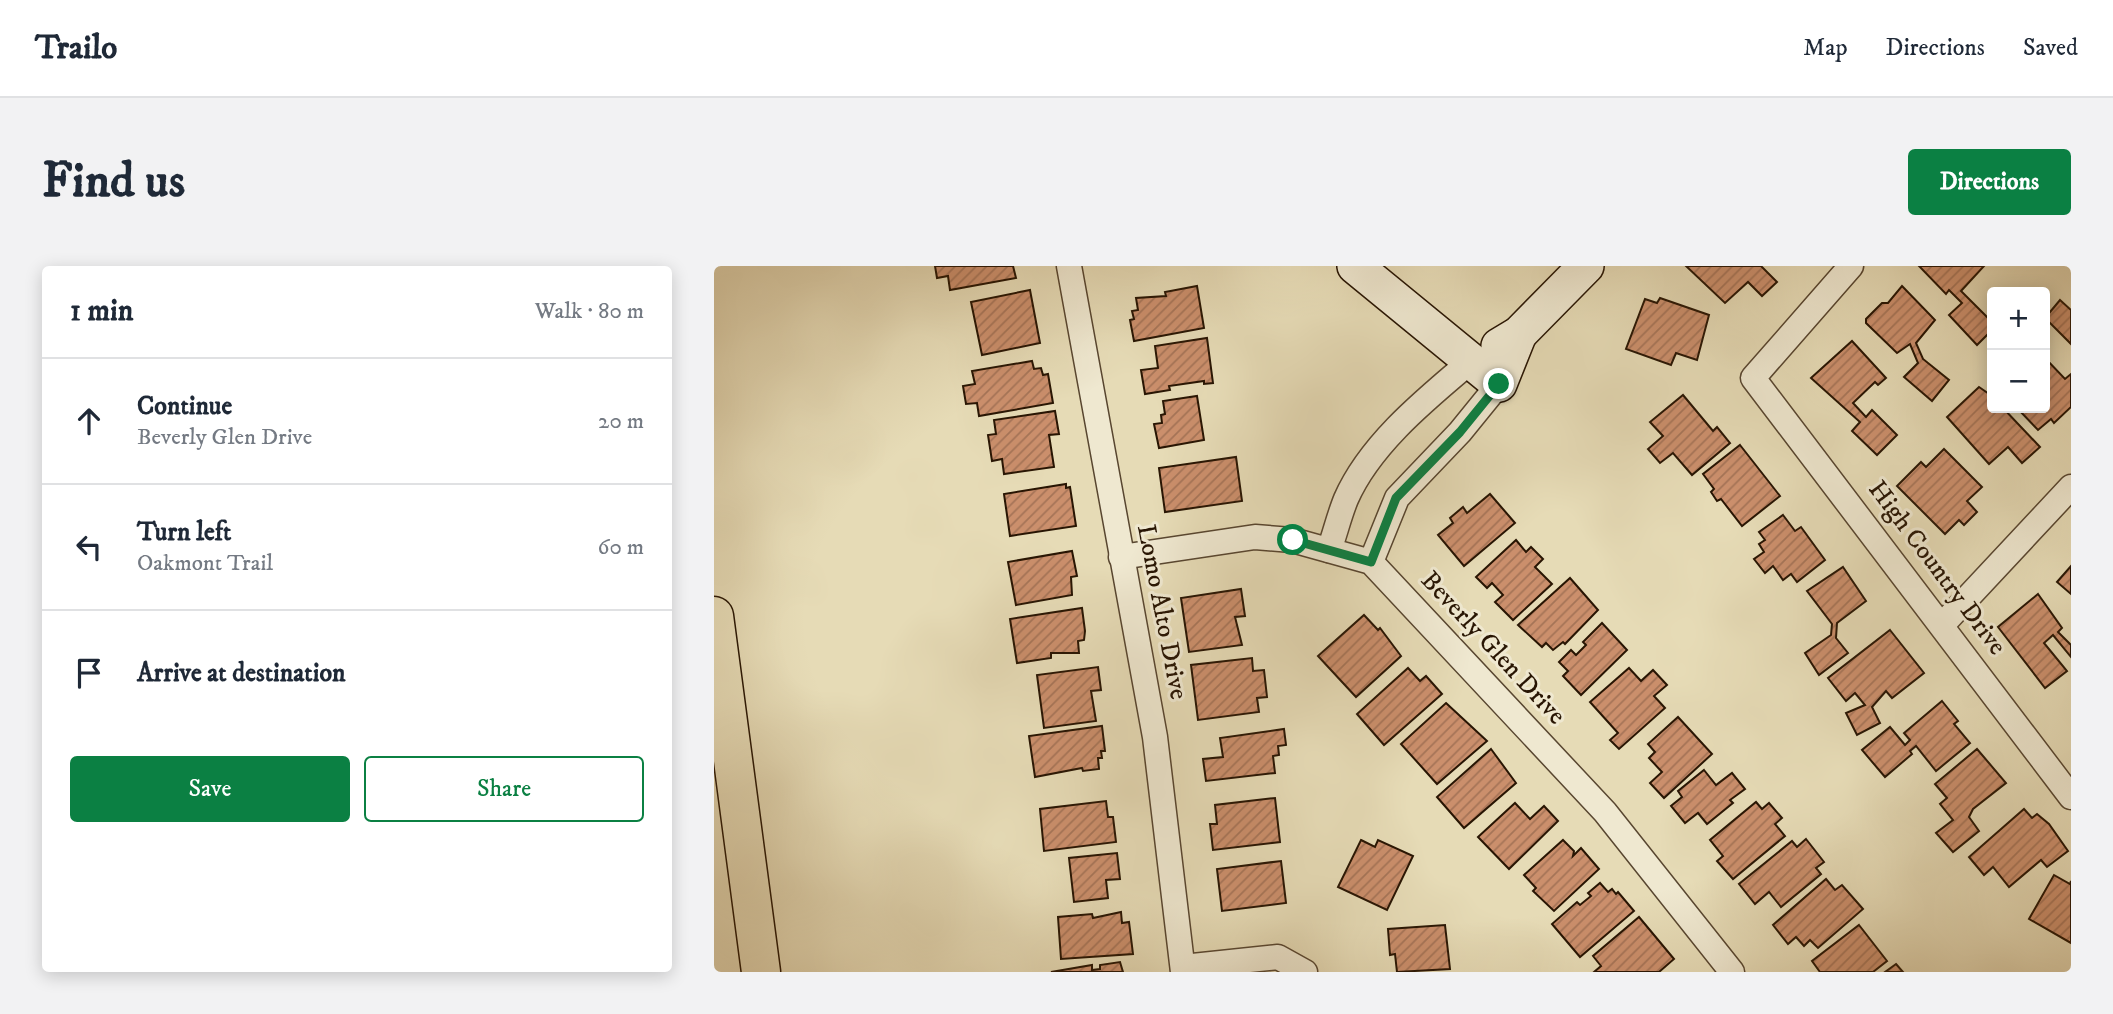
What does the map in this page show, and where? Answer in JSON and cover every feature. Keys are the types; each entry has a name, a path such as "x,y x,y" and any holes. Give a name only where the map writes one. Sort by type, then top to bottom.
{"highway":[{"path":"714,616 761,965"}],"street":[{"name":"Lomo Alto Drive","path":"1069,266 1155,737 1183,970"},
{"path":"1355,266 1499,384"},
{"path":"1329,550 1346,499 1363,468 1432,394 1471,361 1519,334 1586,266"},
{"name":"High Country Drive","path":"1851,266 1753,377 1943,624 2071,797"},
{"path":"1121,557 1255,537 1293,540 1371,562 1396,498 1460,432 1499,384 1519,334"},
{"path":"1943,624 2071,487"},
{"name":"Beverly Glen Drive","path":"1371,562 1605,812 1732,972"},
{"path":"1183,970 1278,957 1305,972"}],"building":[{"path":"935,266 1013,266 1016,278 950,290 948,276 937,278"},
{"path":"1686,266 1761,266 1777,282 1762,296 1748,282 1725,303"},
{"path":"1919,266 1984,266 1961,291 1987,317 1987,335 1977,345 1949,315 1962,303 1949,290 1946,294"},
{"path":"1197,286 1204,328 1134,341 1130,320 1134,319 1132,311 1138,310 1136,298 1166,296 1165,292"},
{"path":"1902,286 1935,320 1916,343 1923,359 1949,380 1932,401 1904,377 1918,363 1910,344 1897,353 1866,323 1866,319 1882,303 1888,303"},
{"path":"1030,290 1040,343 982,355 971,302"},
{"path":"1660,298 1709,315 1697,360 1676,353 1671,365 1626,349 1645,299 1657,303"},
{"path":"2060,300 2071,310 2071,344 2050,323 2050,312"},
{"path":"1207,338 1213,383 1204,384 1204,381 1169,386 1170,390 1145,394 1141,370 1158,368 1155,346"},
{"path":"1852,341 1886,378 1878,385 1875,382 1853,403 1866,417 1872,410 1897,435 1877,455 1852,431 1860,422 1811,378"},
{"path":"1032,361 1034,369 1041,368 1043,375 1048,374 1053,403 979,416 977,403 966,404 963,386 975,384 972,371"},
{"path":"2050,363 2065,379 2071,374 2071,407 2054,423 2051,419 2038,430 2022,413 2050,413"},
{"path":"1979,387 1987,393 1987,413 2008,413 2040,447 2022,463 2008,447 1989,464 1947,417"},
{"path":"1683,395 1713,431 1717,427 1730,443 1692,475 1673,453 1660,463 1648,449 1663,436 1650,422"},
{"path":"1197,396 1204,440 1159,448 1154,424 1162,423 1161,415 1165,414 1163,401"},
{"path":"1055,411 1059,434 1049,435 1054,467 1004,474 1002,459 992,461 988,435 996,434 994,420"},
{"path":"1740,445 1780,496 1742,526 1721,499 1717,501 1711,492 1714,489 1703,474"},
{"path":"1944,449 1982,487 1967,501 1977,512 1964,525 1959,520 1945,534 1897,486 1921,462 1926,467"},
{"path":"1236,457 1242,501 1165,512 1159,468"},
{"path":"1066,484 1066,488 1070,487 1076,526 1010,536 1004,494"},
{"path":"1490,494 1515,523 1464,566 1438,535 1453,523 1450,518 1463,507 1467,513"},
{"path":"1783,515 1795,531 1801,527 1825,560 1797,582 1791,574 1783,580 1773,566 1765,573 1754,559 1764,552 1759,544 1765,540 1759,532"},
{"path":"1516,540 1526,552 1531,547 1543,559 1535,567 1552,584 1513,620 1495,602 1503,595 1492,583 1487,588 1476,577"},
{"path":"1072,551 1077,576 1071,577 1072,595 1016,605 1008,562"},
{"path":"2071,566 2071,594 2057,582"},
{"path":"1843,567 1866,601 1837,623 1836,638 1848,653 1819,675 1805,653 1831,635 1832,624 1807,591"},
{"path":"1570,578 1598,610 1565,644 1563,642 1553,650 1546,643 1542,647 1518,625"},
{"path":"1241,589 1245,616 1235,617 1242,645 1189,652 1181,598"},
{"path":"2038,594 2062,628 2058,632 2071,645 2071,657 2053,635 2044,643 2067,671 2045,688 1998,627"},
{"path":"1082,608 1085,631 1084,640 1078,641 1079,653 1051,653 1051,658 1017,663 1010,619"},
{"path":"1364,615 1378,630 1380,628 1401,656 1356,697 1318,656"},
{"path":"1602,623 1627,650 1581,695 1563,676 1568,671 1559,662 1571,650 1576,655 1586,645 1583,642"},
{"path":"1890,630 1924,673 1892,698 1886,691 1872,707 1880,723 1857,735 1846,713 1865,705 1855,693 1846,701 1828,678"},
{"path":"1252,658 1253,671 1264,670 1267,697 1257,698 1259,712 1198,720 1191,665"},
{"path":"1098,667 1101,690 1091,691 1096,721 1044,728 1037,675"},
{"path":"1408,668 1420,681 1426,676 1442,694 1384,745 1357,714"},
{"path":"1629,668 1641,681 1653,670 1667,685 1654,696 1665,708 1619,749 1610,740 1618,733 1590,702"},
{"path":"1942,701 1958,721 1954,724 1970,743 1936,771 1916,746 1910,751 1912,754 1885,777 1862,750 1890,727 1905,745 1910,740 1904,733"},
{"path":"1446,703 1487,741 1437,784 1401,744"},
{"path":"1678,717 1712,754 1664,798 1650,783 1662,772 1649,758 1655,752 1648,744"},
{"path":"1102,726 1105,751 1101,751 1102,758 1098,758 1099,769 1083,771 1082,768 1035,777 1029,736"},
{"path":"1284,729 1286,745 1278,746 1279,755 1273,756 1275,773 1206,781 1203,759 1223,757 1220,738"},
{"path":"1491,749 1516,783 1464,828 1437,797"},
{"path":"1977,749 2006,783 1973,809 1969,817 1979,831 1953,852 1936,833 1953,820 1940,804 1947,798 1935,784"},
{"path":"1704,770 1716,785 1732,773 1745,789 1730,800 1733,803 1707,824 1698,813 1685,823 1671,806 1682,797 1678,791"},
{"path":"1275,798 1280,842 1213,850 1210,824 1217,824 1215,805"},
{"path":"1106,801 1108,817 1113,817 1116,842 1044,851 1040,809"},
{"path":"1756,802 1762,809 1769,803 1782,818 1775,824 1785,836 1733,879 1717,861 1723,856 1710,840"},
{"path":"1515,803 1530,819 1544,806 1558,821 1509,869 1478,837"},
{"path":"2024,809 2032,818 2037,814 2049,824 2068,851 2047,867 2041,860 2009,887 1993,867 1984,875 1969,857"},
{"path":"1806,839 1824,862 1816,868 1821,874 1781,907 1769,892 1755,904 1739,884 1792,841 1797,847"},
{"path":"1361,840 1375,847 1378,840 1413,856 1387,910 1338,887"},
{"path":"1563,840 1574,851 1573,856 1581,848 1599,869 1554,911 1533,891 1536,888 1524,875"},
{"path":"1117,853 1120,879 1106,880 1108,898 1074,902 1069,858"},
{"path":"1281,861 1286,903 1222,911 1217,869"},
{"path":"2054,875 2070,884 2071,881 2071,943 2029,919"},
{"path":"1826,879 1835,890 1842,885 1863,909 1818,948 1810,940 1804,946 1796,937 1788,944 1773,925"},
{"path":"1600,883 1608,892 1612,889 1616,894 1618,892 1634,911 1580,957 1552,924 1577,902 1580,905 1591,896 1588,893"},
{"path":"1121,912 1122,923 1129,922 1133,954 1061,959 1058,917 1092,914 1093,918"},
{"path":"1639,917 1674,959 1659,972 1594,972 1601,966 1593,956"},
{"path":"1445,925 1450,969 1397,972 1395,954 1390,955 1388,929"},
{"path":"1859,925 1887,961 1873,972 1820,972 1812,961"},
{"path":"1120,962 1123,972 1051,972 1092,965 1092,970 1100,969 1100,965"},
{"path":"1896,964 1903,972 1885,972"}],"route":[{"path":"1293,540 1371,562 1396,498 1460,432 1499,384"}]}
